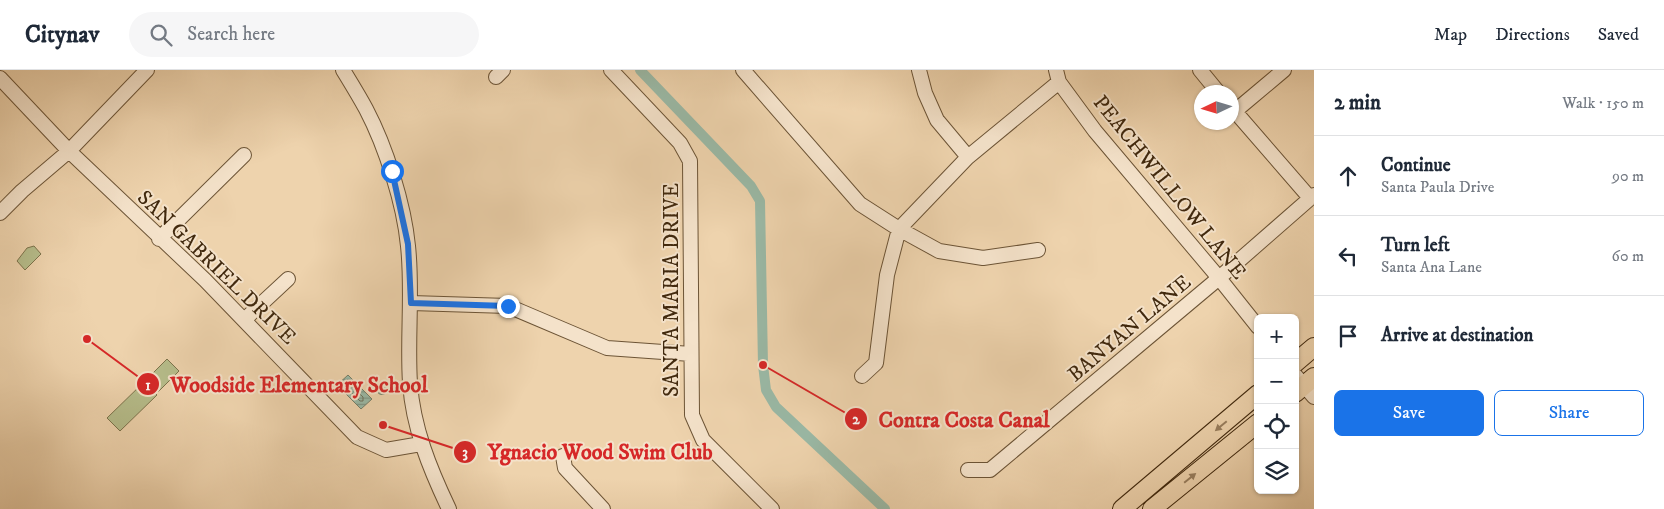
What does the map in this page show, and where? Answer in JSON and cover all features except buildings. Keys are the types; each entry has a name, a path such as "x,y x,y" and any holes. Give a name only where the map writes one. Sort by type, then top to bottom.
{"main road":[{"path":"1299,359 1314,347"},
{"path":"1122,509 1254,397"},
{"path":"1152,509 1254,426"}],"street":[{"path":"0,214 22,191 68,151 147,70"},
{"path":"343,70 367,110 392,171 408,244 411,303 410,384 421,444 448,509"},
{"name":"SANTA MARIA DRIVE","path":"611,70 680,143 690,161 692,415 703,440 772,509"},
{"path":"743,70 860,204 899,229 938,251 982,258 1038,250"},
{"path":"919,70 925,93 937,120 968,157"},
{"path":"1200,70 1212,85"},
{"path":"1239,105 1284,70"},
{"path":"862,376 876,363 887,275 899,229 968,157 1057,76"},
{"name":"PEACHWILLOW LANE","path":"1057,76 1095,131 1254,322"},
{"name":"SAN GABRIEL DRIVE","path":"0,78 68,151 244,320 357,437 386,450 421,444"},
{"path":"1239,117 1312,197"},
{"path":"159,239 244,155"},
{"name":"BANYAN LANE","path":"968,470 990,470 1219,278 1312,197"},
{"path":"244,320 288,279"},
{"path":"411,303 508,306 607,348 691,354"},
{"path":"563,456 565,468 603,509"}],"green space":[{"path":"34,246 41,254 25,270 17,261 27,248"},
{"path":"167,359 179,371 158,392 146,380"},
{"path":"144,382 157,395 120,431 107,418"}],"water":[{"path":"348,375 372,399 361,409 337,385"},
{"path":"382,383 388,389 382,395 376,389"}],"waterway":[{"path":"640,70 751,186 760,201 763,365 766,390 776,407 885,509"}],"place":[{"name":"Woodside Elementary School","path":"87,339"},
{"name":"Contra Costa Canal","path":"763,365"},
{"name":"Ygnacio Wood Swim Club","path":"383,425"}],"route":[{"path":"392,171 408,244 411,303 508,306"}]}
